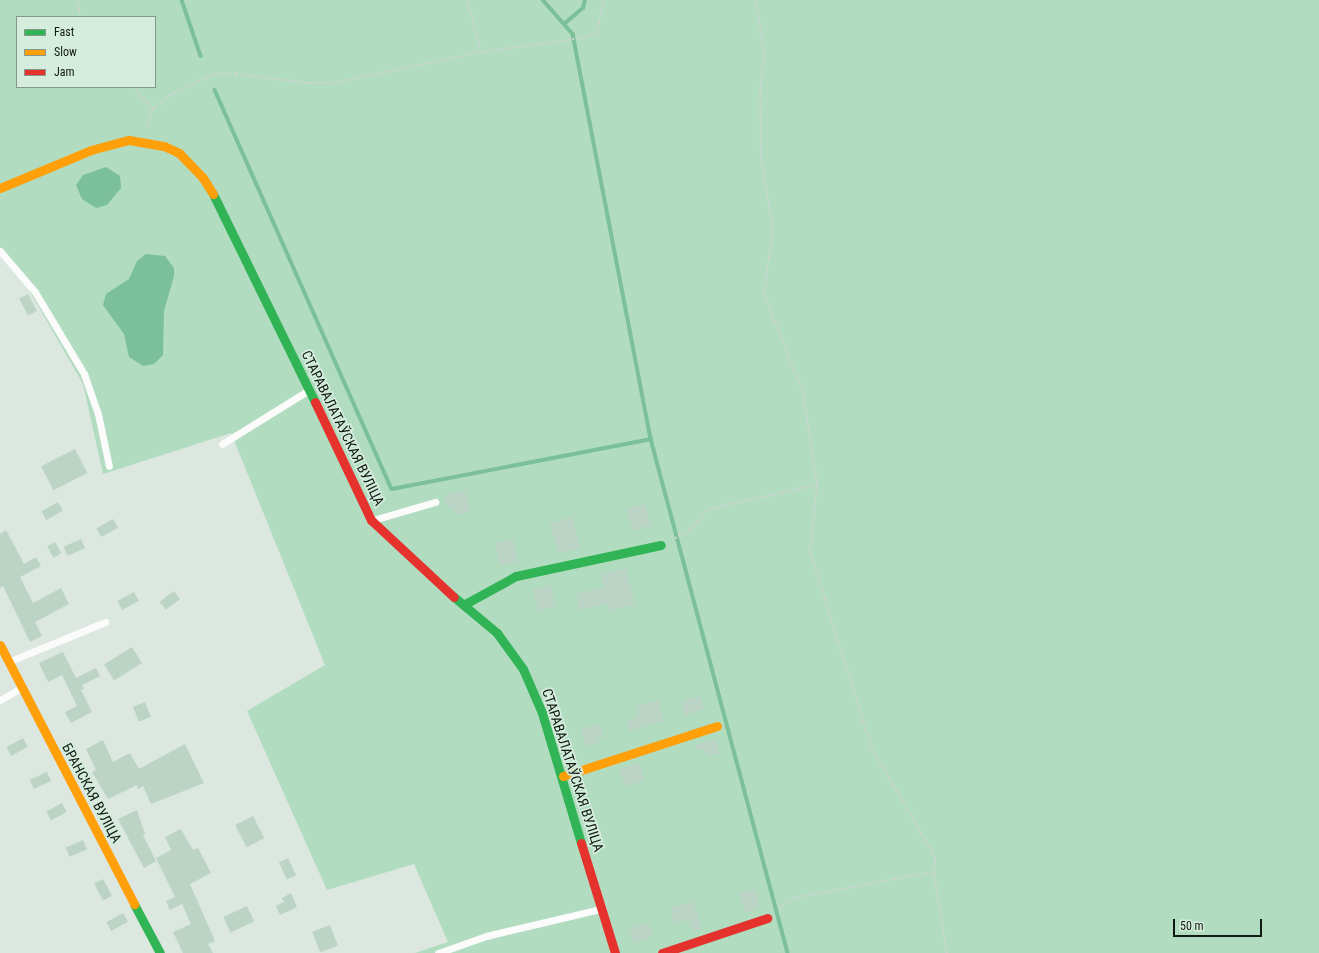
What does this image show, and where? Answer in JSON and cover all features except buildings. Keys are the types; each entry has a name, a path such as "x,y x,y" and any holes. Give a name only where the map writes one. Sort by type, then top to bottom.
{"street":[{"name":"СТАРАВАЛАТАЎСКАЯ ВУЛІЦА","path":"0,188 111,143 146,141 179,153 213,193 371,520 413,562 497,632 523,669 542,713 563,776 600,908 615,953"},
{"path":"465,604 516,576 661,545"},
{"name":"БРАНСКАЯ ВУЛІЦА","path":"0,645 160,953"},
{"path":"563,776 717,726"},
{"path":"662,953 767,918"}],"lane":[{"path":"0,250 35,292 84,374 98,414 109,466"},
{"path":"222,444 309,390"},
{"path":"371,520 435,502"},
{"path":"8,662 105,622"},
{"path":"0,700 22,688"},
{"path":"438,953 486,936 600,908"}],"path":[{"path":"77,0 81,16"},
{"path":"467,0 481,52"},
{"path":"146,141 147,120 153,109 180,90 214,74 306,83 333,83 481,52 588,37 597,32 604,0"},
{"path":"756,0 764,52 760,93 761,156 773,228 764,294 803,392 816,485 810,552 872,749 935,858 934,872 947,953"},
{"path":"134,88 153,109"},
{"path":"661,545 690,530 708,508 816,485"},
{"path":"767,918 792,898 934,872"}],"shaded area":[{"path":"0,0 1319,0 1319,953 415,953 448,942 414,864 327,890 247,711 325,665 231,433 103,474 83,384 28,288 0,254"},
{"path":"106,167 120,176 121,188 107,205 96,208 82,199 76,185 83,175"},
{"path":"146,254 165,256 174,268 174,276 164,311 163,355 154,364 143,366 129,357 124,334 103,305 106,294 129,279 137,261"}],"waterway":[{"path":"182,0 201,56"},
{"path":"543,0 573,34 651,439 788,953"},
{"path":"564,24 583,8 585,0"},
{"path":"215,90 392,489 651,439"}],"traffic: fast":[{"path":"213,194 315,402"},
{"path":"465,604 516,576 661,545"},
{"path":"454,597 497,633 523,669 542,713 581,843"},
{"path":"134,904 160,953"}],"traffic: slow":[{"path":"0,188 91,150 129,140 164,146 179,153 203,178 213,194"},
{"path":"0,645 134,904"},
{"path":"563,776 717,726"}],"traffic: jam":[{"path":"315,402 371,520 454,597"},
{"path":"581,843 615,953"},
{"path":"662,953 767,918"}]}
